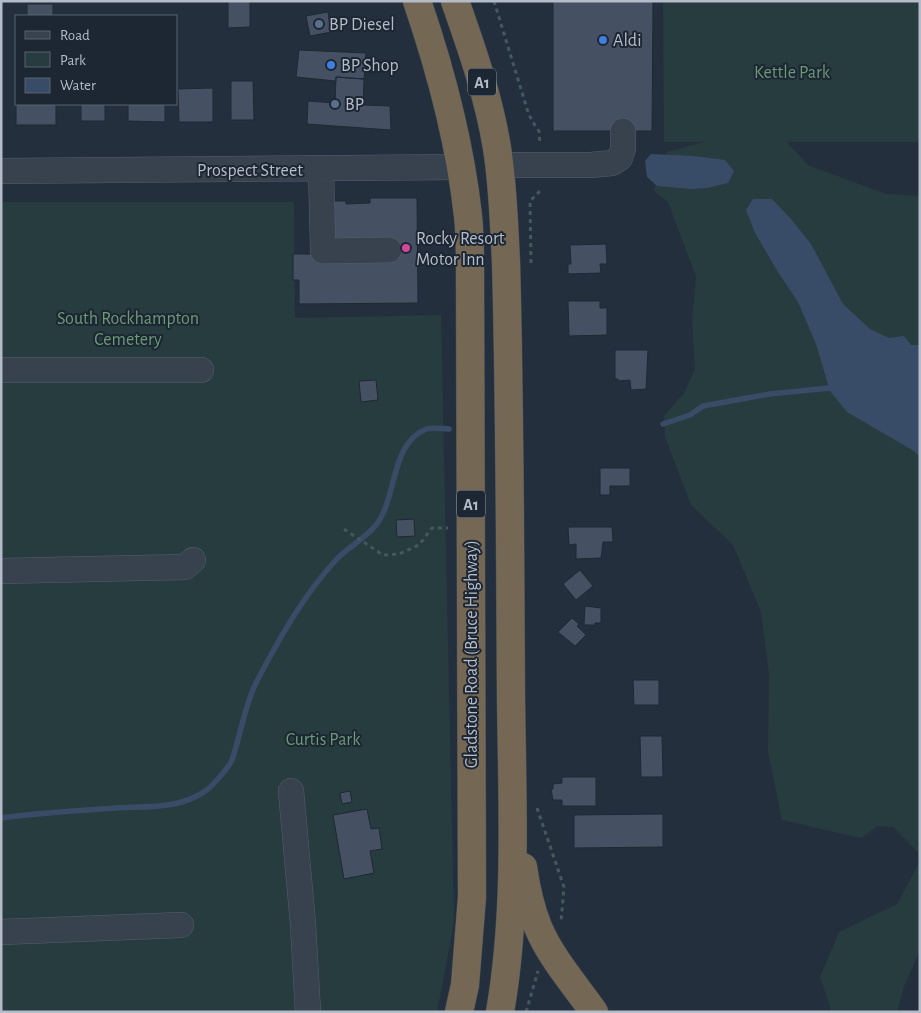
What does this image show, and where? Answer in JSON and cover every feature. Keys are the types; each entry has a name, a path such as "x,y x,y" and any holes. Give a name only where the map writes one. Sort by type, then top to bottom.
{"highway":[{"name":"Gladstone Road (Bruce Highway)","path":"417,1 443,84 468,217 470,270 472,897 465,985 459,1012"},
{"name":"A1","path":"455,1 478,69 488,106 495,136 503,202 508,342 512,809 510,912 506,977 500,1012"},
{"name":"Prospect Street","path":"460,167 499,165"},
{"path":"512,809 528,898 539,929 559,964 594,1012"}],"street":[{"path":"499,165 591,165 612,163 620,158 623,148 623,131"},
{"name":"Prospect Street","path":"1,171 460,167"},
{"path":"322,169 323,251 389,250"},
{"path":"1,370 200,370"},
{"path":"1,570 185,567 193,560"},
{"path":"291,791 303,924 308,1012"},
{"path":"1,932 181,925"}],"path":[{"path":"494,1 528,112 538,131 540,146"},
{"path":"344,529 382,555 400,554 419,545 432,528 454,528"}],"green space":[{"name":"Kettle Park","path":"663,1 920,1 920,142 787,142 808,165 886,194 920,196 920,854 893,827 878,826 861,838 782,820 768,752 769,674 761,612 733,545 691,505 665,437 664,416 684,393 695,369 692,321 696,277 668,202 654,191 667,152 704,142 664,142"},
{"path":"1,202 294,202 295,318 441,315 454,923 437,1012 1,1012"},
{"path":"920,861 920,950 904,987 897,1012 832,1012 820,977 839,932 897,904"}],"water":[{"path":"651,154 725,160 734,171 728,183 707,188 691,189 657,186 647,177 645,161"},
{"path":"753,199 772,199 791,219 811,244 843,304 870,329 889,338 904,336 911,345 920,345 920,457 914,451 847,412 830,391 816,344 798,302 755,233 746,210"}],"building":[{"path":"228,1 250,1 250,27 228,28"},
{"name":"Aldi","path":"553,1 653,1 652,131 553,131"},
{"path":"27,4 53,4 53,15 27,15"},
{"name":"BP Diesel","path":"328,12 331,32 310,36 306,16"},
{"name":"BP Shop","path":"299,50 366,53 364,79 336,77 336,81 296,77"},
{"name":"BP","path":"336,77 364,79 363,105 390,106 391,130 307,124 308,101 335,103"},
{"path":"231,81 253,81 254,120 231,120"},
{"path":"213,88 213,122 179,122 178,89"},
{"path":"16,105 56,105 56,125 16,125"},
{"path":"81,105 105,105 105,121 81,121"},
{"path":"128,105 165,105 165,122 128,121"},
{"name":"Rocky Resort Motor Inn","path":"370,198 417,198 418,303 299,304 299,280 293,280 293,254 314,254 330,201 346,201 346,204 370,203"},
{"path":"606,244 607,264 600,264 601,273 568,274 568,264 571,264 570,245"},
{"path":"568,301 600,301 600,308 607,308 607,335 569,336"},
{"path":"615,350 648,350 646,389 631,390 630,380 618,381 618,379 615,379"},
{"path":"376,380 378,400 361,402 359,381"},
{"path":"600,468 630,468 630,486 610,486 610,495 600,495"},
{"path":"414,519 415,536 397,537 396,520"},
{"path":"568,527 612,527 613,542 603,542 601,558 576,559 576,544 569,545"},
{"path":"580,570 593,586 576,600 563,584"},
{"path":"585,606 601,608 601,623 584,625"},
{"path":"572,618 579,624 577,626 586,635 575,646 558,632"},
{"path":"633,680 659,680 659,705 634,705"},
{"path":"640,736 662,736 663,777 641,777"},
{"path":"562,777 596,777 596,806 562,806 562,800 553,800 551,789 553,789 553,784 562,783"},
{"path":"350,791 352,802 342,804 340,793"},
{"path":"367,809 371,829 379,828 382,849 370,851 374,873 344,879 333,815"},
{"path":"663,814 663,847 574,848 574,815"}],"waterway":[{"path":"663,424 690,415 703,406 770,394 829,388"},
{"path":"1,818 72,811 163,806 186,801 208,789 232,760 246,710 257,681 292,618 323,574 379,521 385,510 400,457 406,446 415,436 426,429 449,429"}],"place":[{"name":"BP Diesel","path":"319,24"},
{"name":"Aldi","path":"603,40"},
{"name":"BP Shop","path":"331,65"},
{"name":"BP","path":"335,104"},
{"name":"Rocky Resort Motor Inn","path":"406,248"}],"park label":[{"name":"South Rockhampton Cemetery","path":"128,328"},
{"name":"Curtis Park","path":"323,739"}]}
